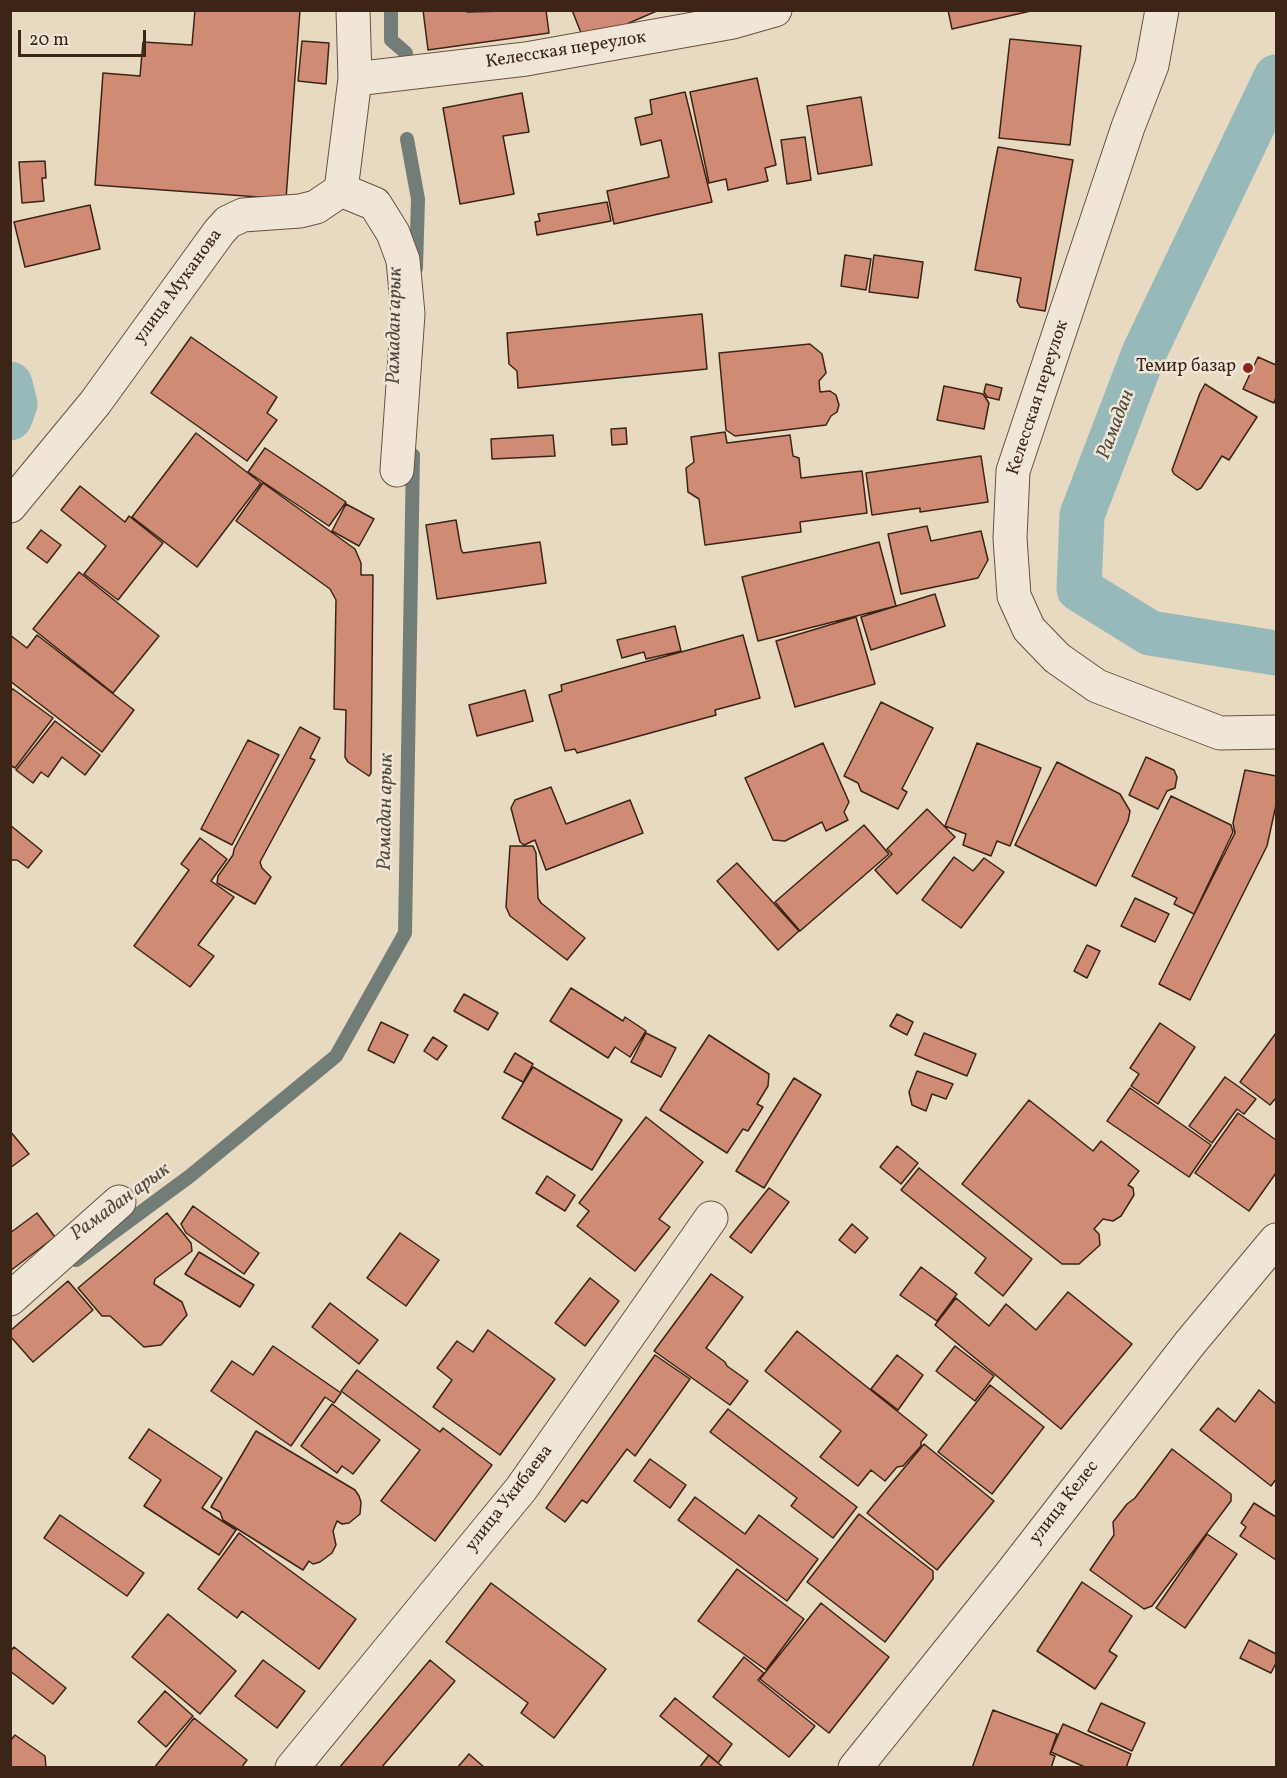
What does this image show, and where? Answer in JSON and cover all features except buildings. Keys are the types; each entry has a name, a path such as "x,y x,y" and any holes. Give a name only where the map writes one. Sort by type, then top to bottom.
{"street":[{"path":"353,10 355,80 341,190 375,204 393,233 403,260 408,314 397,470"},
{"name":"Келесская переулок","path":"355,80 526,60 734,22 775,10"},
{"name":"Келесская переулок","path":"1162,10 1152,65 1128,127 1013,471 1010,538 1014,596 1029,629 1057,658 1097,686 1220,733 1276,732"},
{"name":"улица Муканова","path":"10,506 94,403 228,222 243,215 300,211 316,207 341,190"},
{"path":"10,1299 119,1202"},
{"name":"улица Укибаева","path":"292,1767 521,1489 711,1218"},
{"name":"улица Келес","path":"855,1767 1010,1575 1190,1343 1276,1240"}],"waterway":[{"name":"Рамадан арык","path":"391,10 391,40 406,53"},
{"name":"Рамадан","path":"1276,77 1144,353 1082,515 1079,589 1150,633 1276,653"},
{"name":"Рамадан арык","path":"407,139 418,199 416,268"},
{"name":"Рамадан","path":"10,384 15,404 10,418"},
{"name":"Рамадан арык","path":"76,1260 190,1176 336,1056 405,933 413,455"}],"place":[{"name":"Темир базар","path":"1248,368"}]}
